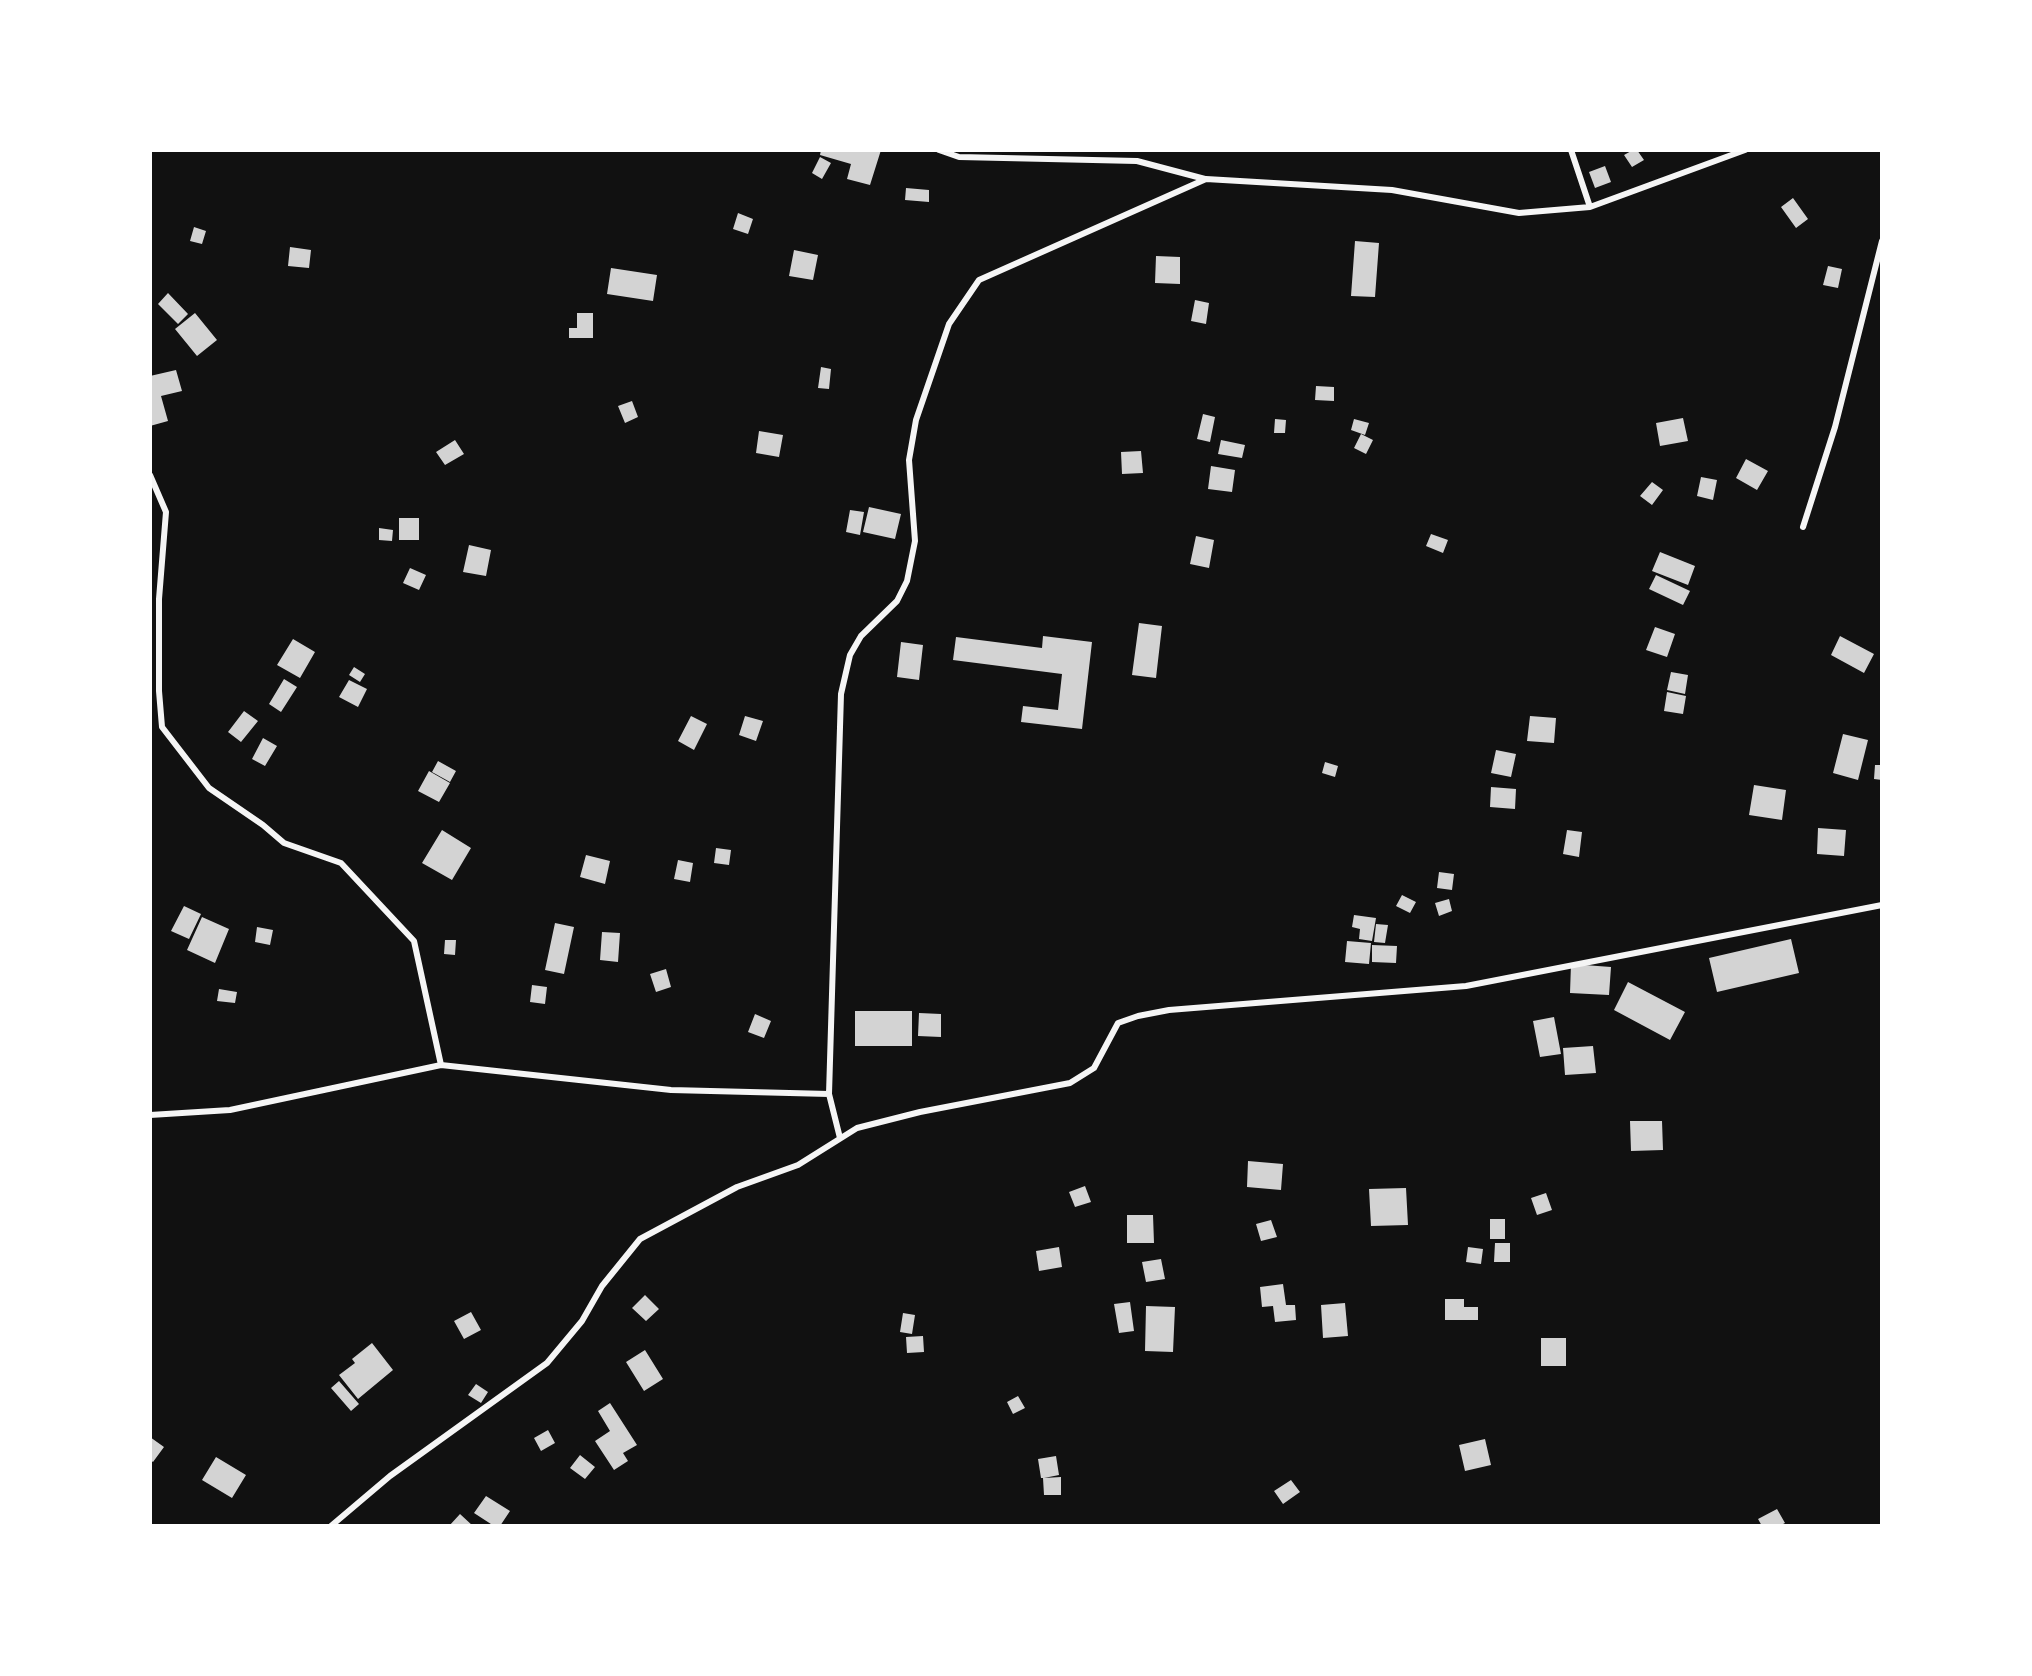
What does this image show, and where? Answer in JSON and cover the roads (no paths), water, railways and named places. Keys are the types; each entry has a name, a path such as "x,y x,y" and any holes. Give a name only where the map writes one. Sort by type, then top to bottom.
{"street":[{"path":"939,150 959,157 1137,161 1206,179 1392,190 1519,213 1590,207 1746,150"},
{"path":"1571,150 1590,207"},
{"path":"840,1138 829,1094 841,694 850,655 861,636 897,601 908,581 915,542 909,460 916,420 949,324 979,280 1206,179"},
{"path":"1803,527 1835,427 1882,241"},
{"path":"150,475 166,512 159,600 159,691 162,727 209,788 263,825 284,843 341,863 414,941 441,1065"},
{"path":"331,1526 390,1476 547,1363 582,1321 602,1286 640,1239 737,1187 798,1165 857,1128 920,1112 1070,1083 1094,1068 1118,1023 1138,1016 1169,1010 1466,986 1882,904"},
{"path":"150,1115 230,1110 441,1065 671,1090 829,1094"}]}
